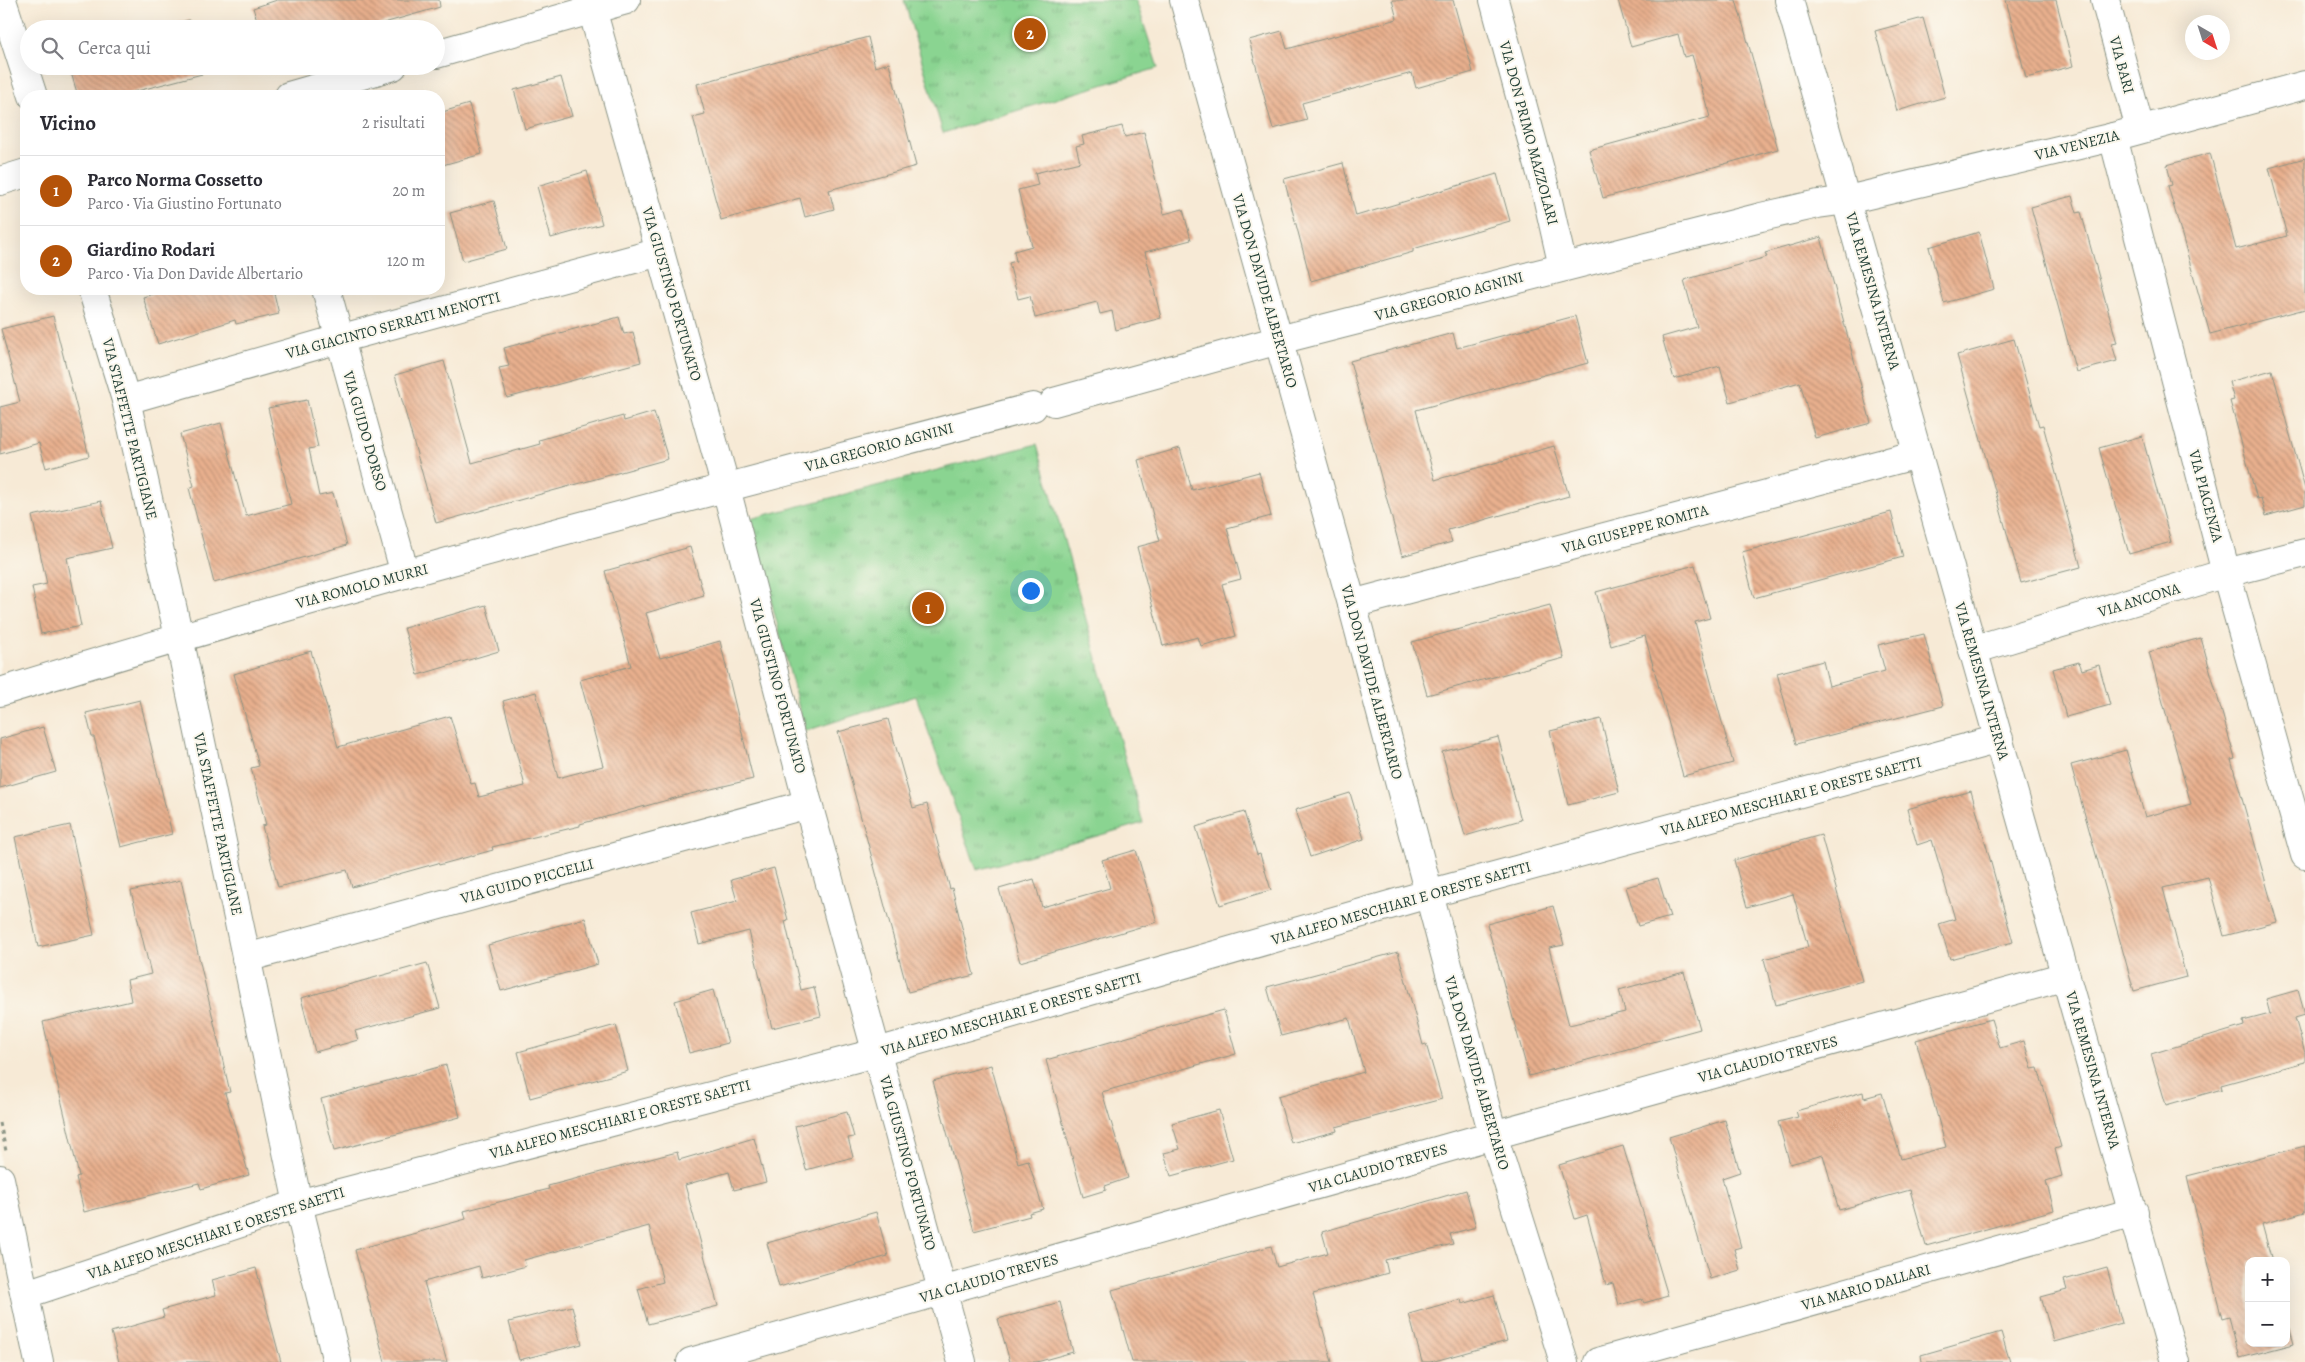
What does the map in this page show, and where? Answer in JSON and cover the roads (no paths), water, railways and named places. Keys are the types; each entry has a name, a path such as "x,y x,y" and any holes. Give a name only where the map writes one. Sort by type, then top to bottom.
{"street":[{"path":"2,0 20,56"},
{"path":"445,51 626,0"},
{"name":"VIA DON DAVIDE ALBERTARIO","path":"1184,0 1352,604 1493,1135 1564,1362"},
{"name":"VIA DON PRIMO MAZZOLARI","path":"1494,0 1546,192 1563,267"},
{"name":"VIA REMESINA INTERNA","path":"1789,0 2175,1362"},
{"name":"VIA BARI","path":"2105,0 2140,130"},
{"name":"VIA GIUSTINO FORTUNATO","path":"592,9 726,488 808,804 878,1051 962,1362"},
{"path":"26,75 31,90"},
{"path":"309,90 362,75"},
{"name":"VIA VENEZIA","path":"1847,200 2113,137 2305,86"},
{"name":"VIA PIACENZA","path":"2113,137 2226,573 2305,855"},
{"path":"0,181 20,175"},
{"name":"VIA GREGORIO AGNINI","path":"726,488 1043,405 1279,340 1563,267 1760,217 1818,204 1847,200"},
{"name":"VIA GIACINTO SERRATI MENOTTI","path":"126,400 340,339 660,252"},
{"name":"VIA STAFFETTE PARTIGIANE","path":"94,295 126,400 179,637 298,1204 337,1362"},
{"name":"VIA GUIDO DORSO","path":"328,295 405,574"},
{"name":"VIA GIUSEPPE ROMITA","path":"1352,604 1918,454"},
{"name":"VIA ROMOLO MURRI","path":"0,692 179,637 726,488"},
{"name":"VIA ANCONA","path":"1973,650 2226,573 2305,553"},
{"name":"VIA ALFEO MESCHIARI E ORESTE SAETTI","path":"26,1294 298,1204 878,1051 1428,894 1999,739"},
{"name":"VIA GUIDO PICCELLI","path":"246,958 808,804"},
{"name":"VIA CLAUDIO TREVES","path":"691,1362 1493,1135 2066,976"},
{"path":"0,1178 39,1362"},
{"name":"VIA MARIO DALLARI","path":"1598,1362 2134,1212"}],"place":[{"name":"Giardino Rodari","path":"1030,34"},
{"name":"Parco Norma Cossetto","path":"928,608"}]}
